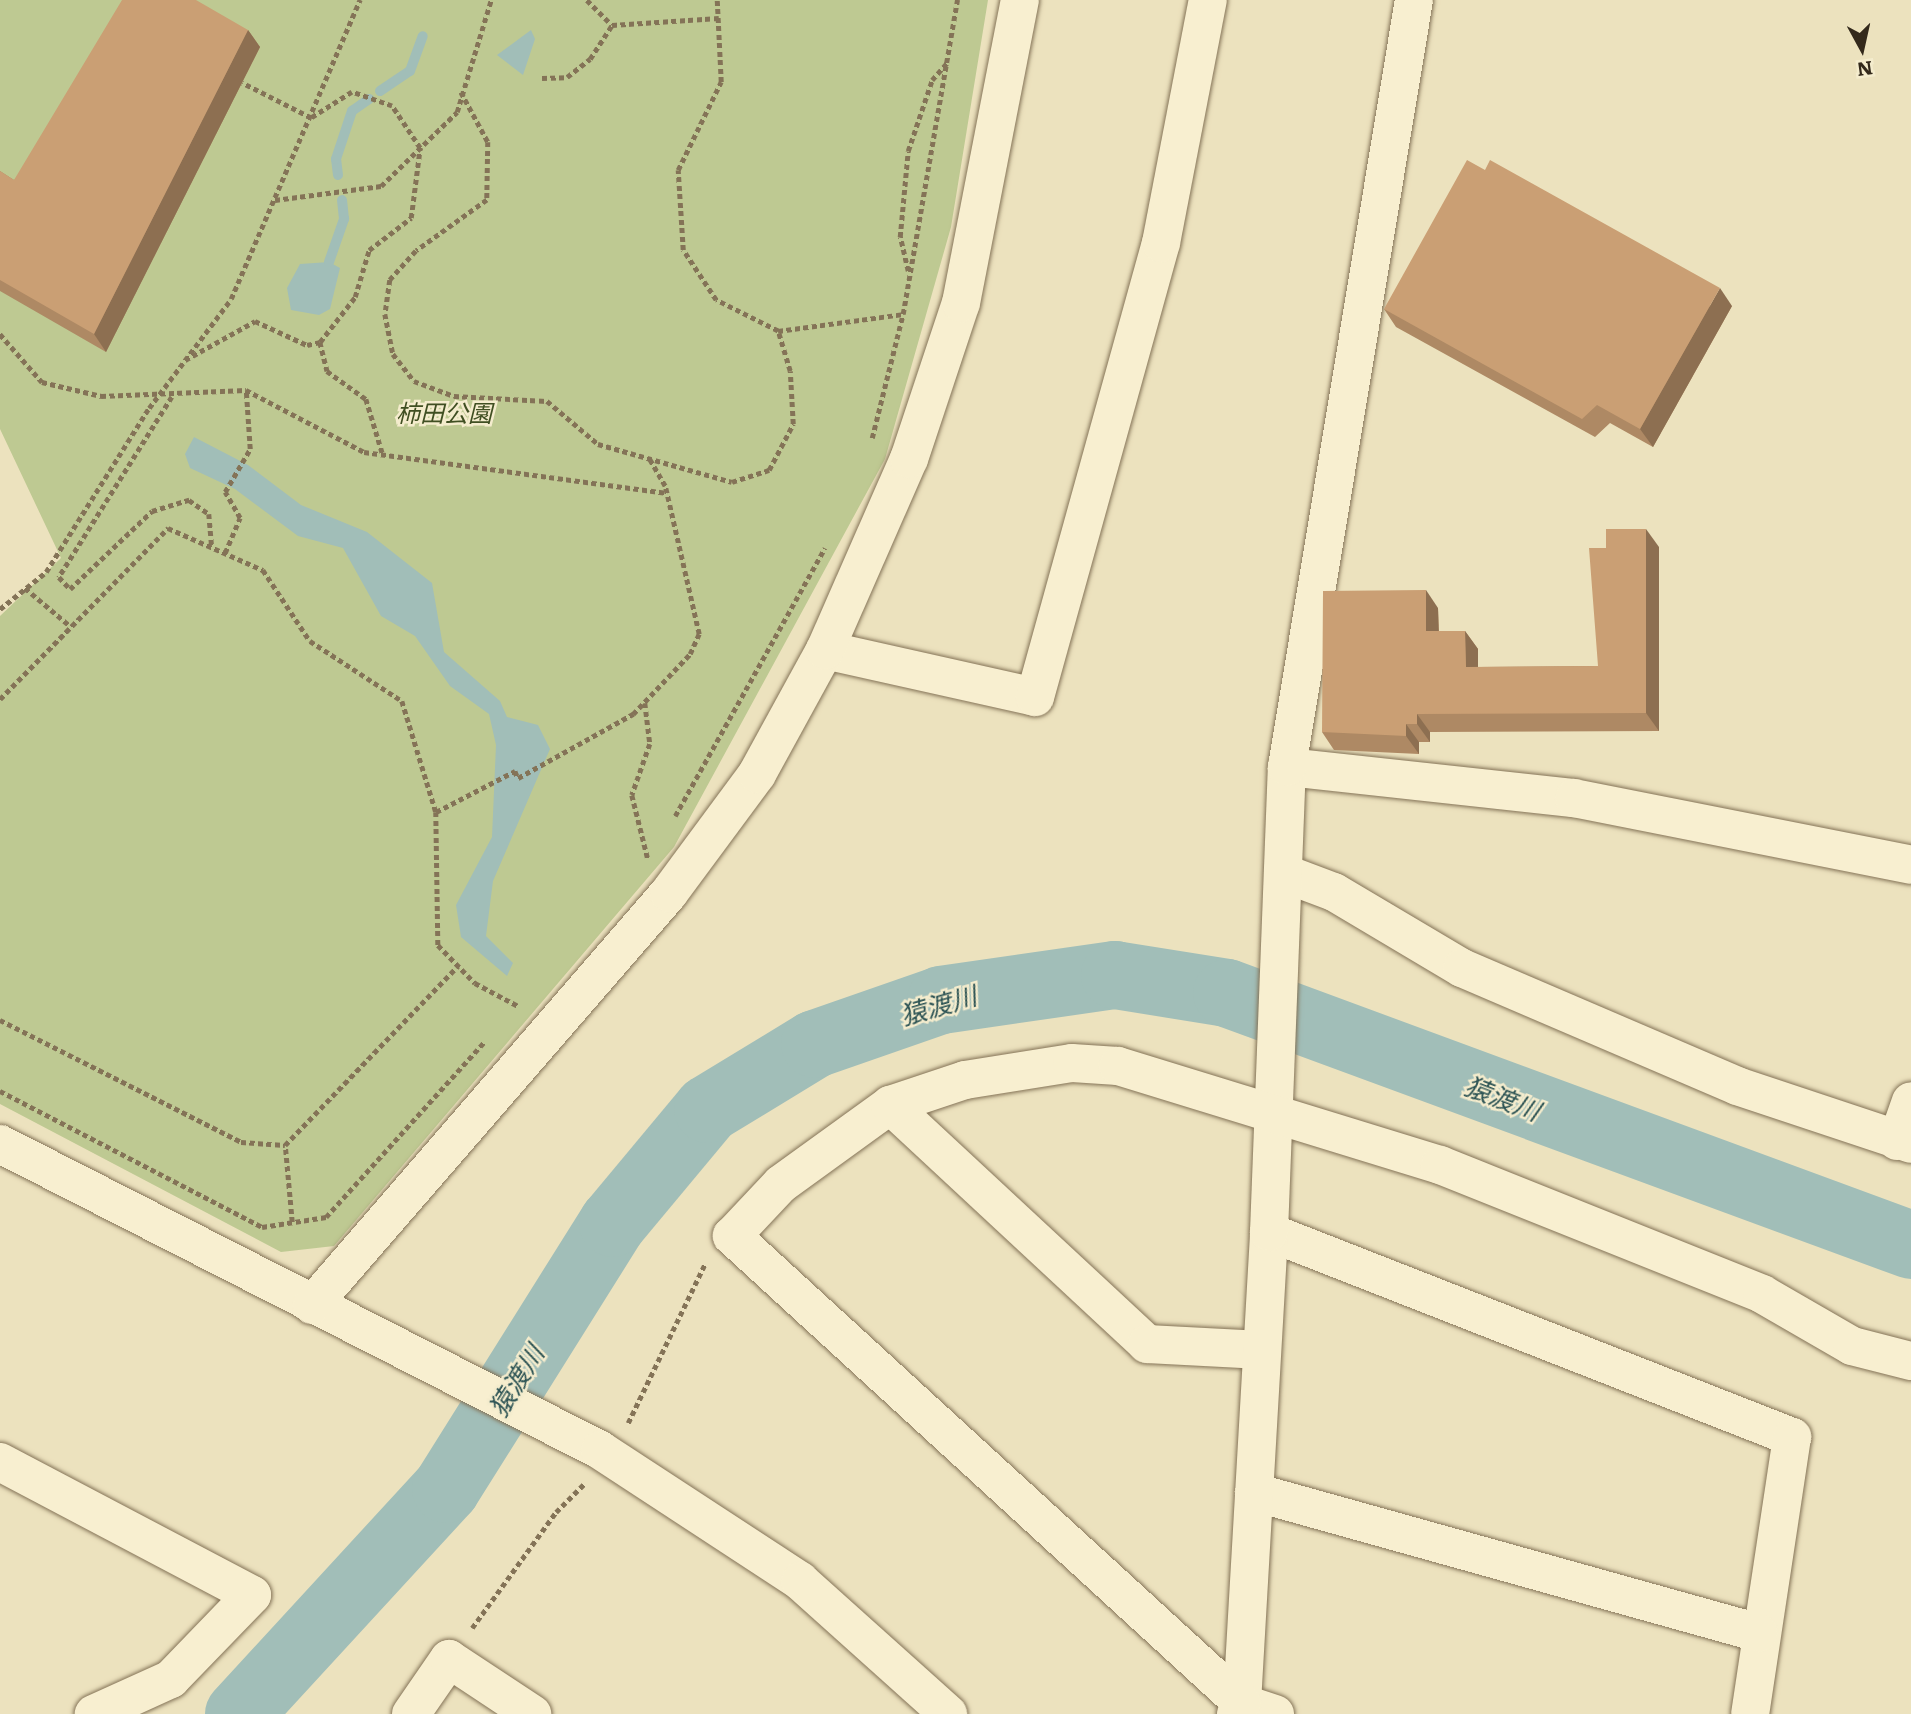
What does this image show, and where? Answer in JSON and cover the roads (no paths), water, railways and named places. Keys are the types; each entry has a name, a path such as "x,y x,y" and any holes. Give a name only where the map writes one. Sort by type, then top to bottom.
{"street":[{"path":"312,1305 653,875 757,774 825,650 909,459 961,303 1020,0"},
{"path":"825,650 1035,697 1161,243 1209,0"},
{"path":"1251,1710 1254,1492 1285,891 1287,766 1414,0"},
{"path":"1287,766 1574,798 1911,866"},
{"path":"1285,891 1335,892 1475,973 1737,1086 1904,1142 1911,1101"},
{"path":"1251,1710 732,1237 781,1184 890,1105 965,1080 1072,1063 1118,1066 1275,1102 1762,1294 1852,1346 1911,1361"},
{"path":"890,1105 1147,1344 1262,1350"},
{"path":"0,1144 600,1450 800,1581 948,1714"},
{"path":"1269,1232 1792,1437 1759,1633 1750,1714"},
{"path":"0,1462 252,1595 171,1679 94,1714"},
{"path":"1254,1492 1759,1633"},
{"path":"411,1714 449,1659 533,1714"}],"water":[{"path":"531,30 535,39 523,75 497,55"},
{"path":"329,262 340,268 330,309 319,315 291,310 287,288 300,264"},
{"path":"194,437 248,465 301,505 367,532 432,583 444,652 500,701 507,717 538,725 550,749 493,881 486,936 513,963 507,976 461,937 456,905 492,837 496,745 489,714 450,686 415,636 381,616 343,548 298,536 235,489 190,468 185,454"}],"waterway":[{"path":"380,91 410,71 423,36"},
{"path":"338,175 336,159 352,111 369,99"},
{"path":"329,262 344,219 342,200"},
{"name":"猿渡川","path":"239,1714 446,1489 613,1223 708,1109 815,1044 941,1000 1115,975 1227,993 1911,1245"}],"park label":[{"name":"柿田公園","path":"444,412"}]}
